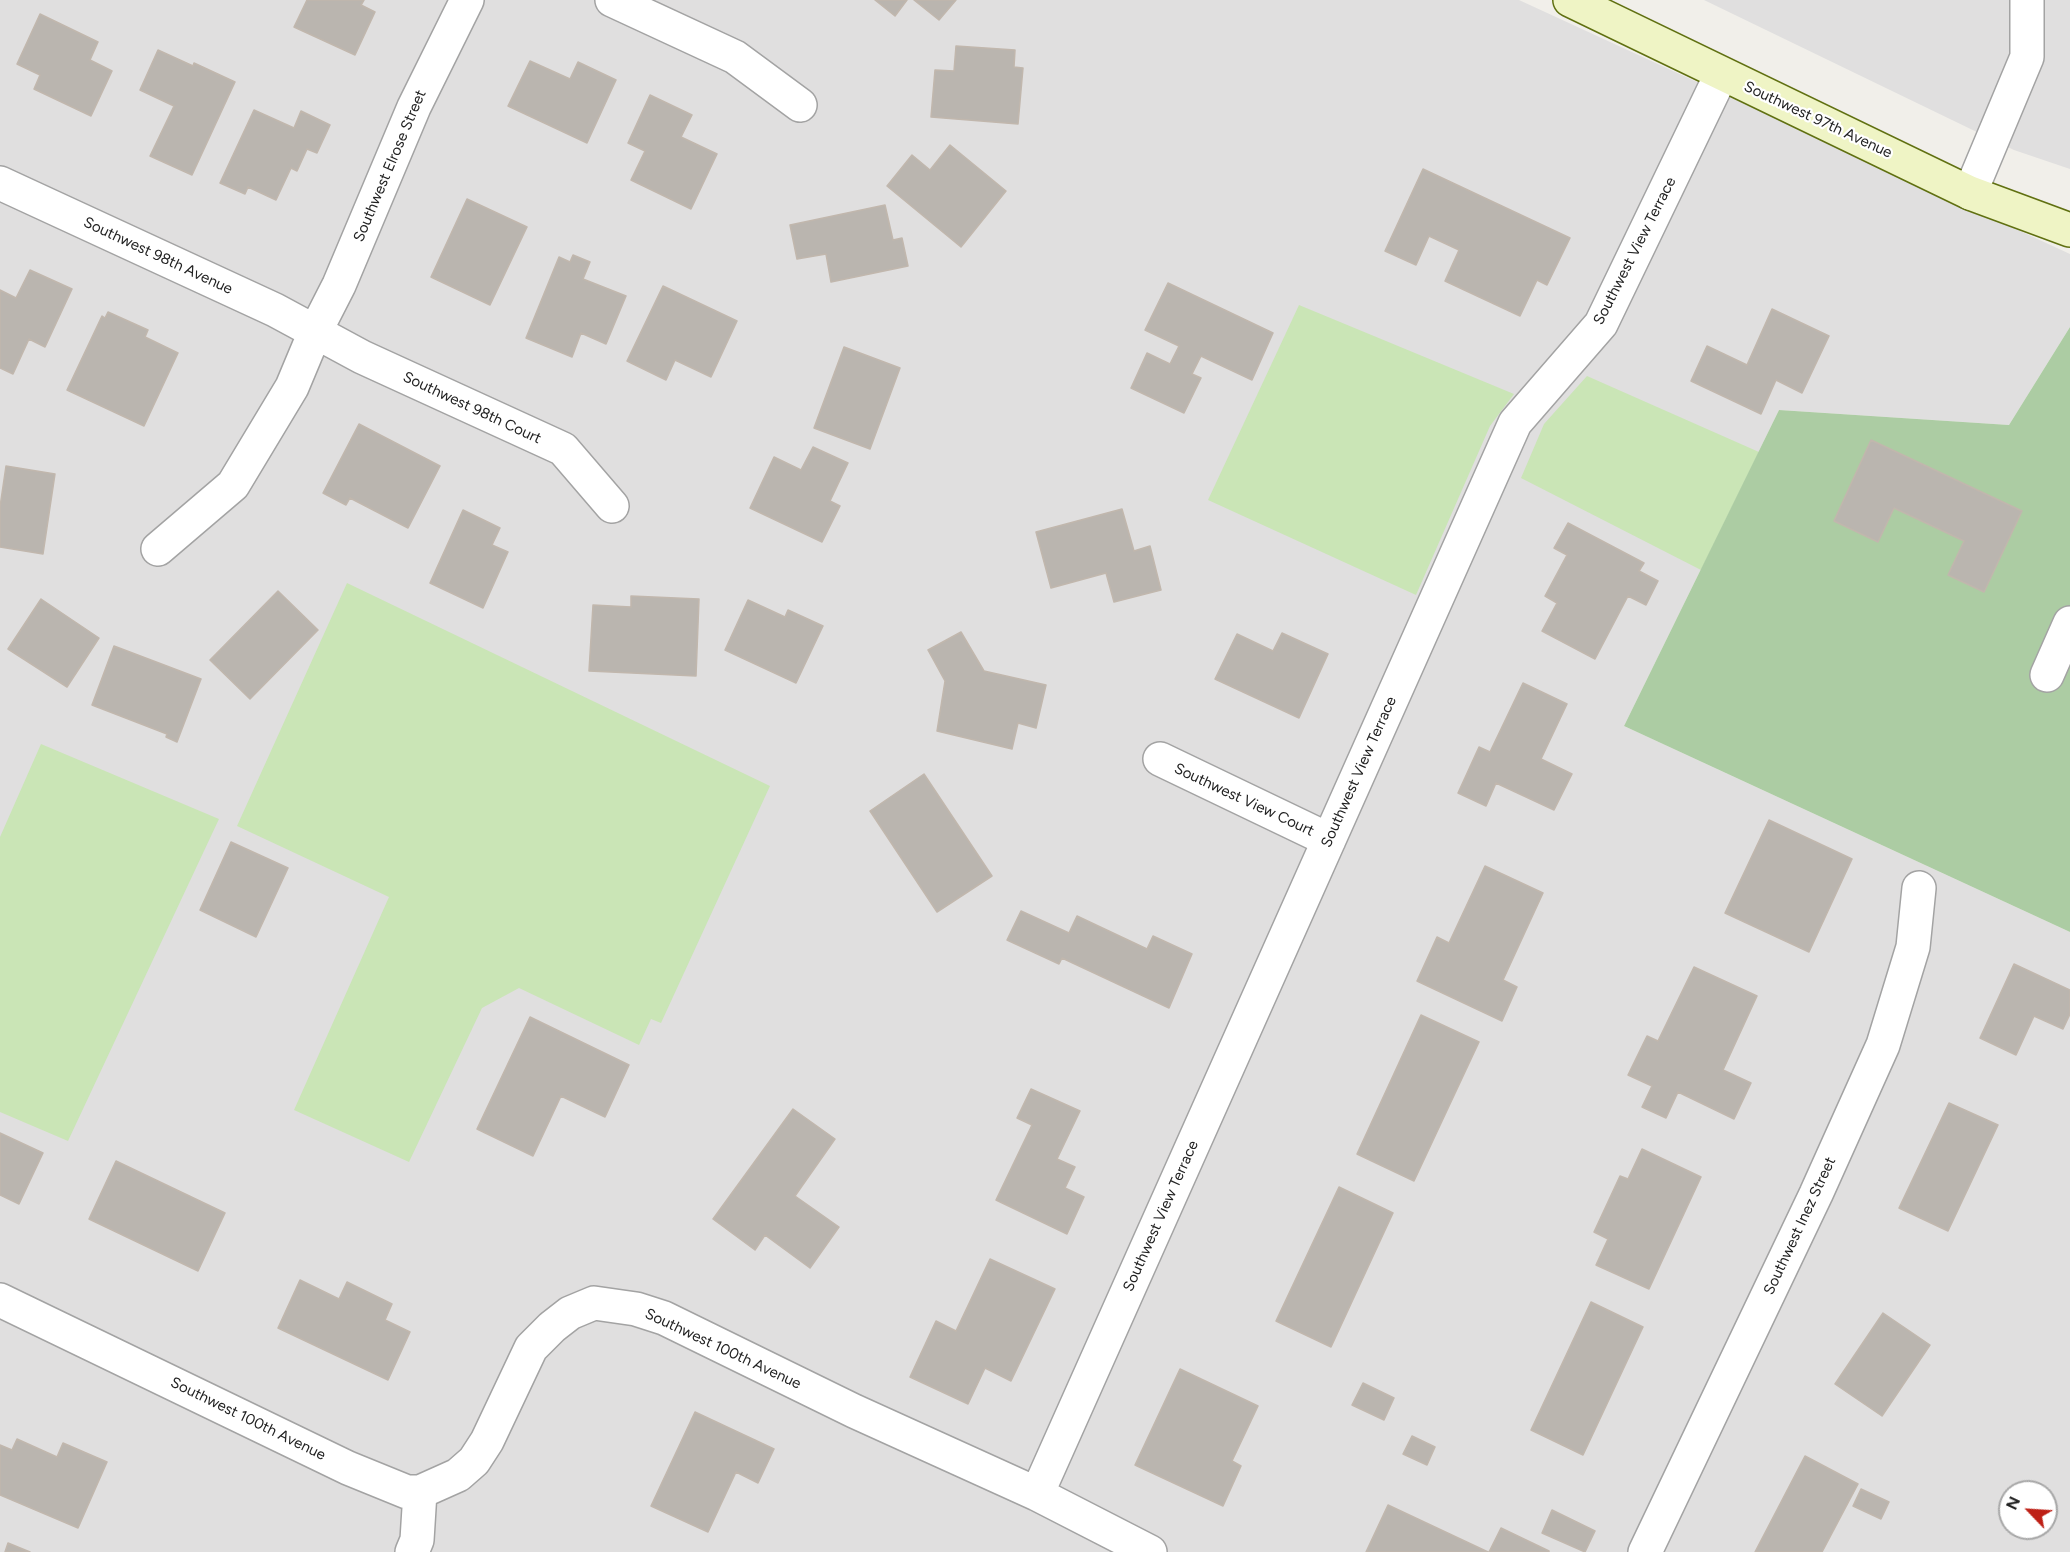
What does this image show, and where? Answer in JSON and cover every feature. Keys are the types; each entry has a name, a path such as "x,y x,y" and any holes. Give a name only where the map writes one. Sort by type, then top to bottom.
{"street":[{"name":"Southwest Elrose Street","path":"158,549 233,484 292,387 315,332 339,285 414,107 467,0"},
{"path":"612,0 735,57 800,105"},
{"name":"Southwest 97th Avenue","path":"1570,0 1721,75 1970,193 2070,230"},
{"path":"1970,193 2027,57 2027,0"},
{"name":"Southwest View Terrace","path":"1037,1494 1515,423 1601,324 1721,75"},
{"name":"Southwest 98th Avenue","path":"0,183 274,310 315,332"},
{"name":"Southwest 98th Court","path":"315,332 362,357 562,449 612,506"},
{"path":"2047,675 2070,623"},
{"name":"Southwest View Court","path":"1160,759 1329,840"},
{"name":"Southwest Inez Street","path":"1645,1552 1816,1194 1883,1046 1913,947 1919,888"},
{"name":"Southwest 100th Avenue","path":"0,1300 348,1468 407,1492 420,1492 458,1475 474,1461 487,1441 531,1348 552,1327 570,1313 594,1303 636,1309 664,1318 854,1411 1037,1494 1150,1552"},
{"path":"412,1552 417,1540 420,1492"}],"shaded area":[{"path":"0,0 1519,0 2070,254 2070,327 2009,425 1779,410 1624,726 2070,932 2070,1552 0,1552"},
{"path":"1704,0 2070,0 2070,169 2014,150"}],"green space":[{"path":"1299,305 1514,394 1490,426 1416,595 1208,500"},
{"path":"2070,327 2070,932 1624,726 1779,410 2009,425"},
{"path":"1587,376 1759,452 1701,570 1521,478 1544,424"},
{"path":"347,583 770,786 661,1023 651,1019 639,1045 519,988 482,1008 409,1162 294,1110 389,897 237,826"},
{"path":"41,744 219,819 68,1141 0,1112 0,837"}],"building":[{"path":"307,0 364,0 361,5 375,12 355,55 294,27"},
{"path":"875,0 907,0 895,16"},
{"path":"914,0 956,0 939,20"},
{"path":"40,14 98,42 90,60 112,71 91,116 34,89 40,75 17,64"},
{"path":"956,46 1015,50 1014,67 1023,68 1018,124 931,117 935,70 954,71"},
{"path":"158,50 193,66 194,63 235,82 192,175 150,156 174,106 140,90"},
{"path":"530,61 570,79 578,62 616,80 587,143 508,106"},
{"path":"650,95 692,115 681,137 717,154 691,209 631,180 645,151 628,143"},
{"path":"254,110 294,128 301,111 330,125 317,153 307,149 297,171 291,168 276,200 248,187 245,194 220,183"},
{"path":"950,145 1006,191 961,247 887,186 912,155 930,170"},
{"path":"1423,169 1570,238 1547,285 1537,280 1520,316 1445,281 1459,250 1429,236 1416,265 1385,251"},
{"path":"467,199 527,227 490,305 431,277"},
{"path":"885,205 893,240 902,238 908,266 831,282 826,254 797,259 790,225"},
{"path":"573,255 590,262 583,279 626,296 606,344 581,333 572,357 526,338 559,257 570,262"},
{"path":"30,270 72,289 45,347 29,339 13,374 0,368 0,290 16,298"},
{"path":"1168,283 1273,333 1252,380 1201,356 1192,374 1201,378 1184,413 1131,388 1147,353 1170,364 1179,346 1145,330"},
{"path":"663,286 737,321 711,377 675,360 666,380 627,361"},
{"path":"1772,309 1829,336 1802,393 1776,380 1761,414 1691,381 1707,346 1747,365"},
{"path":"108,312 148,330 145,337 178,353 144,426 67,390 102,316 105,318"},
{"path":"844,347 900,368 870,449 814,428"},
{"path":"359,424 440,466 408,528 350,498 346,505 323,493"},
{"path":"1871,440 2022,511 1984,592 1948,575 1964,541 1894,508 1878,542 1834,521"},
{"path":"813,447 848,463 830,501 840,506 822,542 750,508 774,457 801,470"},
{"path":"6,466 55,474 43,554 0,547 0,507"},
{"path":"1122,509 1134,551 1150,546 1161,590 1114,602 1106,573 1051,588 1036,532"},
{"path":"463,510 500,528 492,545 508,552 483,608 430,583"},
{"path":"1568,523 1644,563 1639,571 1658,581 1646,605 1628,596 1595,659 1542,631 1557,603 1545,596 1567,555 1554,548"},
{"path":"278,591 318,630 250,699 210,660"},
{"path":"631,596 699,599 696,676 589,671 593,605 631,607"},
{"path":"41,599 99,638 67,687 8,649"},
{"path":"748,600 785,617 788,610 823,626 796,683 725,650"},
{"path":"961,632 984,671 1046,685 1036,728 1018,723 1012,749 937,731 945,681 928,650"},
{"path":"1282,633 1328,654 1299,718 1215,679 1237,634 1273,651"},
{"path":"114,646 201,679 177,742 166,737 167,734 92,705"},
{"path":"1523,683 1567,704 1541,759 1572,774 1554,810 1496,783 1486,806 1458,793 1479,747 1490,752"},
{"path":"924,774 992,876 937,912 870,811"},
{"path":"1769,820 1852,859 1809,952 1725,913"},
{"path":"231,842 288,868 256,937 200,910"},
{"path":"1485,866 1543,893 1503,980 1517,987 1502,1021 1417,981 1437,937 1449,943"},
{"path":"1021,911 1069,933 1077,916 1147,949 1153,936 1192,954 1169,1008 1062,958 1059,964 1007,940"},
{"path":"2014,964 2070,990 2070,1014 2063,1029 2034,1016 2016,1055 1980,1038"},
{"path":"1694,967 1757,996 1723,1070 1751,1083 1734,1119 1678,1092 1666,1118 1642,1107 1652,1086 1628,1075 1647,1036 1658,1041"},
{"path":"1421,1015 1479,1042 1414,1181 1357,1154"},
{"path":"530,1017 629,1065 605,1117 561,1096 533,1156 477,1129"},
{"path":"1031,1089 1080,1111 1057,1159 1075,1167 1065,1188 1084,1197 1067,1234 996,1200 1032,1125 1017,1118"},
{"path":"1949,1103 1998,1125 1948,1231 1899,1208"},
{"path":"793,1109 835,1139 795,1196 839,1227 810,1268 765,1235 755,1250 713,1219"},
{"path":"0,1133 43,1153 19,1204 0,1195"},
{"path":"1642,1149 1701,1177 1649,1289 1596,1265 1608,1239 1594,1232 1620,1176 1628,1179"},
{"path":"116,1161 225,1213 198,1271 89,1219"},
{"path":"1339,1187 1393,1213 1331,1347 1276,1321"},
{"path":"990,1259 1055,1289 1011,1381 985,1368 968,1404 910,1377 936,1321 956,1331"},
{"path":"300,1280 339,1299 347,1282 392,1304 385,1320 410,1332 388,1380 278,1328"},
{"path":"1591,1302 1643,1327 1583,1455 1531,1430"},
{"path":"1883,1313 1930,1345 1882,1416 1835,1384"},
{"path":"1180,1369 1258,1406 1232,1461 1241,1466 1223,1506 1135,1465"},
{"path":"1363,1383 1394,1398 1384,1420 1352,1405"},
{"path":"695,1412 774,1449 758,1483 736,1472 708,1532 651,1506"},
{"path":"1412,1436 1435,1447 1427,1465 1403,1454"},
{"path":"17,1439 57,1457 63,1443 107,1462 78,1528 0,1495 0,1445 12,1450"},
{"path":"1805,1456 1858,1484 1822,1552 1755,1552"},
{"path":"1861,1489 1889,1502 1881,1519 1853,1506"},
{"path":"1388,1505 1488,1552 1366,1552"},
{"path":"1552,1510 1595,1531 1585,1552 1542,1533"},
{"path":"1501,1528 1549,1551 1549,1552 1489,1552"},
{"path":"8,1543 30,1552 5,1552"}]}
